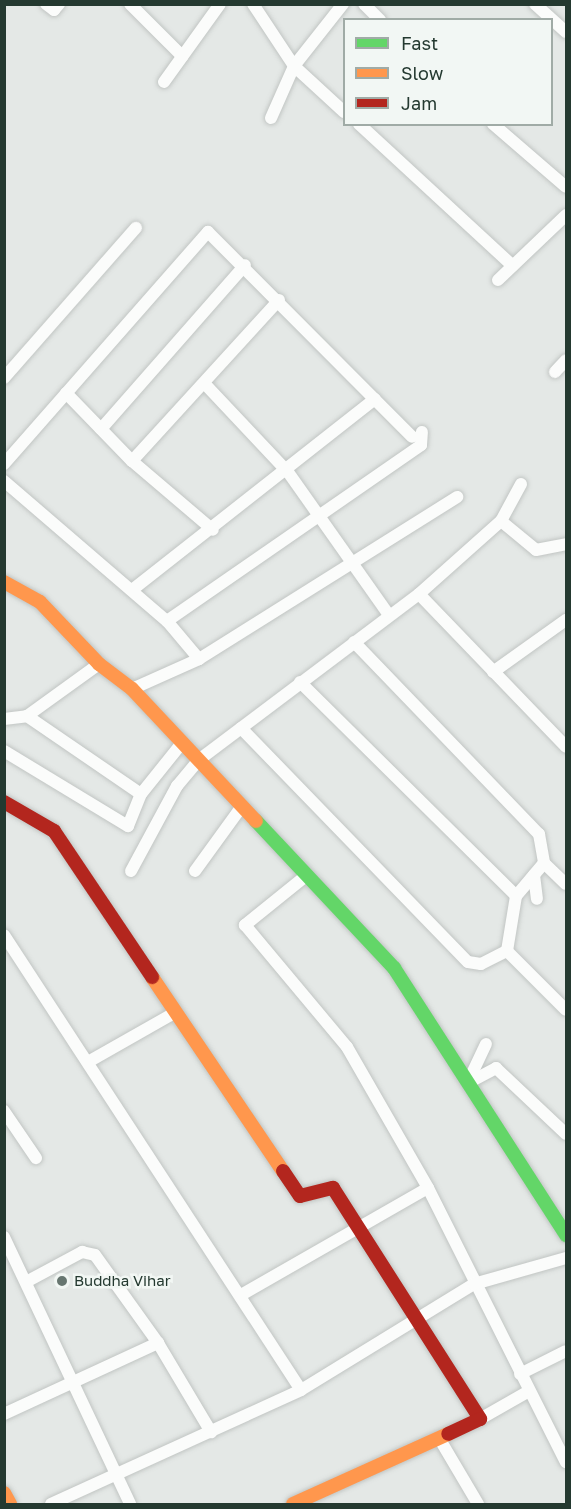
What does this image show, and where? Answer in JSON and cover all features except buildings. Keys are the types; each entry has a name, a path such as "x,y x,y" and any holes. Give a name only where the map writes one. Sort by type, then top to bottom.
{"street":[{"path":"46,4 54,10 59,4"},
{"path":"129,4 182,56"},
{"path":"164,82 220,4"},
{"path":"253,4 294,66 343,109"},
{"path":"271,118 294,66 343,4"},
{"path":"364,4 378,18"},
{"path":"536,4 552,18"},
{"path":"553,19 567,32"},
{"path":"361,126 513,266"},
{"path":"495,126 567,187"},
{"path":"498,280 567,215"},
{"path":"4,378 136,228"},
{"path":"4,464 208,232 245,265 375,399 417,434 421,445 323,516 167,621"},
{"path":"101,429 245,265"},
{"path":"132,460 279,300"},
{"path":"555,372 567,360"},
{"path":"204,383 288,472 323,516 389,615"},
{"path":"66,393 132,460 213,530"},
{"path":"132,590 288,472 375,399"},
{"path":"4,481 167,621 199,659"},
{"path":"131,872 177,786 200,759 419,594 501,521 521,484"},
{"path":"132,689 199,659 356,564 457,497"},
{"path":"501,521 536,550 567,544"},
{"path":"4,582 40,602 99,664 132,689 394,968 567,1235"},
{"path":"419,594 567,747"},
{"path":"493,672 567,620"},
{"path":"354,642 539,834 544,862 567,884"},
{"path":"4,719 27,716 99,664"},
{"path":"300,682 516,896"},
{"path":"27,716 141,794"},
{"path":"242,728 468,962 481,964 507,951"},
{"path":"4,751 128,826 141,794 182,743"},
{"path":"4,802 54,831 300,1196 333,1188 480,1419"},
{"path":"195,871 242,806"},
{"path":"507,951 516,896 544,862"},
{"path":"307,875 245,925 347,1047 428,1188 474,1284 567,1462"},
{"path":"534,875 537,899"},
{"path":"4,935 301,1390"},
{"path":"507,951 567,1010"},
{"path":"88,1062 176,1012"},
{"path":"468,1083 486,1044"},
{"path":"468,1083 496,1068 567,1134"},
{"path":"4,1111 36,1158"},
{"path":"241,1295 428,1188"},
{"path":"4,1237 75,1382 130,1504"},
{"path":"26,1282 88,1251 158,1342 211,1432"},
{"path":"51,1504 118,1477 301,1390 419,1320 474,1284 567,1258"},
{"path":"4,1414 158,1342"},
{"path":"520,1374 567,1351"},
{"path":"293,1504 480,1419 529,1390"},
{"path":"439,1438 478,1504"},
{"path":"4,1493 10,1504"}],"traffic: fast":[{"path":"256,821 394,968 566,1235"}],"traffic: slow":[{"path":"4,582 40,602 99,664 132,689 256,821"},
{"path":"152,977 283,1171"},
{"path":"293,1504 448,1434"},
{"path":"4,1493 10,1504"}],"traffic: jam":[{"path":"4,802 54,831 152,977"},
{"path":"283,1171 300,1196 333,1188 480,1419 448,1434"}],"place":[{"name":"Buddha Vihar","path":"62,1281"}]}
